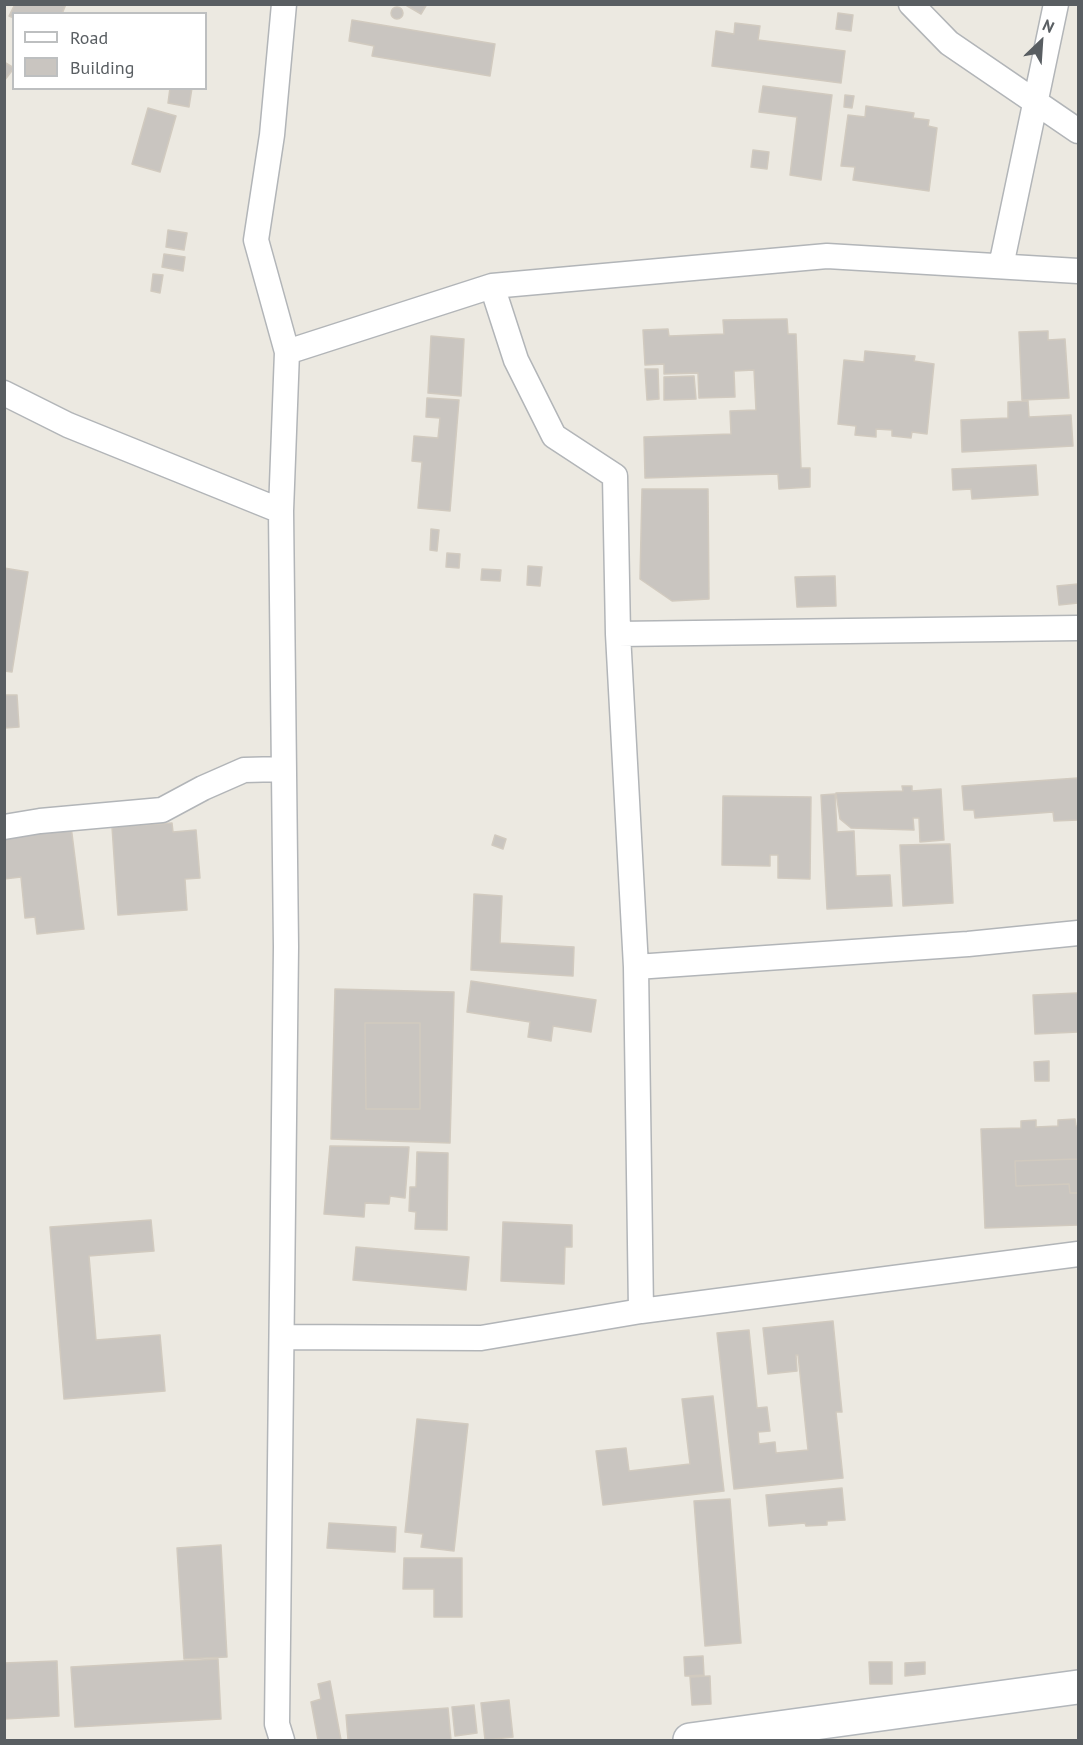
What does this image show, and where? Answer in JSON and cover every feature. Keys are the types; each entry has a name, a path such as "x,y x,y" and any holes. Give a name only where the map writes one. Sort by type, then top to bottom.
{"main road":[{"path":"690,1740 1078,1687"}],"street":[{"path":"282,1740 278,1724 286,947 282,769 281,511 287,351 256,240 272,135 284,4"},
{"path":"911,4 949,43 1078,130"},
{"path":"1001,266 1056,4"},
{"path":"287,351 492,286 827,256 1078,270"},
{"path":"492,286 516,360 554,436 615,476 618,634 636,967 641,1311"},
{"path":"4,393 68,425 281,511"},
{"path":"618,634 1078,628"},
{"path":"4,827 40,821 162,810 244,770 282,769"},
{"path":"636,967 968,944 1078,933"},
{"path":"283,1337 481,1338 641,1311 1078,1254"}],"building":[{"path":"15,4 66,4 63,12 12,12 12,17 9,16"},
{"path":"404,4 427,4 421,14"},
{"path":"399,7 403,13 399,19 395,19 391,11"},
{"path":"838,13 853,15 851,31 836,29"},
{"path":"352,20 495,44 490,76 372,56 374,46 349,41"},
{"path":"735,23 760,26 758,40 845,51 841,83 712,66 716,31 734,34"},
{"path":"4,62 12,67 12,71 4,81"},
{"path":"763,86 832,95 821,180 790,175 797,117 759,112"},
{"path":"170,90 192,90 189,107 168,103"},
{"path":"845,95 854,96 852,108 844,107"},
{"path":"866,106 914,113 913,118 929,120 928,126 937,128 929,191 853,180 855,167 841,166 848,115 865,117"},
{"path":"148,108 176,116 160,172 132,164"},
{"path":"753,150 769,152 767,169 751,167"},
{"path":"168,230 187,233 184,250 166,247"},
{"path":"164,254 185,257 183,271 162,267"},
{"path":"153,274 163,275 160,293 151,291"},
{"path":"787,319 788,334 796,334 801,468 810,468 810,487 779,489 778,474 645,478 644,437 731,434 730,411 756,410 754,370 734,371 735,397 699,398 698,373 664,374 664,364 645,365 643,330 668,329 669,336 724,334 723,320"},
{"path":"1048,331 1048,340 1065,339 1069,398 1022,400 1019,332"},
{"path":"431,336 464,339 461,396 428,393"},
{"path":"865,351 915,356 914,361 934,364 927,434 912,432 911,438 892,436 892,430 876,429 876,437 855,435 856,426 838,424 844,360 864,362"},
{"path":"645,369 658,369 659,399 647,400"},
{"path":"694,376 696,399 664,400 664,377"},
{"path":"427,398 459,400 450,511 418,508 422,462 412,461 414,436 438,438 440,418 426,417"},
{"path":"1028,401 1029,417 1071,415 1073,446 962,452 961,420 1008,418 1008,402"},
{"path":"1036,465 1038,495 972,499 971,489 953,490 952,469"},
{"path":"642,489 708,489 709,599 672,601 640,579"},
{"path":"431,529 439,530 437,551 430,550"},
{"path":"447,553 460,554 459,568 446,567"},
{"path":"528,566 542,567 540,586 527,585"},
{"path":"4,568 28,572 12,672 4,671"},
{"path":"482,569 501,570 500,581 481,580"},
{"path":"835,576 836,606 797,607 795,577"},
{"path":"1078,584 1078,603 1059,605 1057,586"},
{"path":"4,695 17,695 19,727 4,728"},
{"path":"1078,778 1078,820 1054,821 1053,812 975,818 974,810 964,810 962,786"},
{"path":"902,786 912,786 912,791 941,789 944,840 920,842 919,818 913,818 914,830 851,828 840,819 836,793 903,791"},
{"path":"835,794 837,832 854,831 856,876 890,875 892,906 827,909 821,795"},
{"path":"723,796 811,797 810,879 778,878 778,855 770,855 770,866 722,865"},
{"path":"172,823 173,832 196,830 200,878 185,879 187,910 118,915 112,827"},
{"path":"71,826 84,929 37,934 35,917 25,918 21,877 4,879 4,834"},
{"path":"495,835 506,839 503,849 492,845"},
{"path":"950,844 953,903 903,906 900,845"},
{"path":"474,894 502,896 500,943 574,947 573,976 471,970"},
{"path":"471,981 596,1000 591,1032 553,1026 551,1041 528,1037 530,1022 467,1012"},
{"path":"335,989 454,992 450,1143 331,1139","holes":["365,1023 420,1023 420,1109 366,1109"]},
{"path":"1078,993 1078,1032 1035,1034 1033,995"},
{"path":"365,1023 420,1023 420,1109 366,1109"},
{"path":"1049,1061 1049,1081 1035,1081 1034,1062"},
{"path":"1075,1119 1076,1126 1078,1126 1078,1159 1015,1161 1016,1186 1069,1184 1070,1193 1078,1193 1078,1225 985,1228 981,1129 1021,1128 1021,1121 1036,1120 1036,1127 1058,1126 1058,1120"},
{"path":"330,1146 409,1147 405,1198 390,1196 389,1204 365,1203 364,1217 324,1214"},
{"path":"417,1152 448,1153 447,1230 415,1229 416,1212 409,1211 410,1187 416,1187"},
{"path":"1078,1159 1078,1193 1070,1193 1069,1184 1016,1186 1015,1161"},
{"path":"151,1220 154,1251 89,1256 96,1340 160,1335 165,1391 64,1399 50,1227"},
{"path":"503,1222 572,1225 572,1247 565,1247 564,1284 501,1281"},
{"path":"356,1247 469,1257 466,1290 353,1280"},
{"path":"833,1321 842,1412 836,1412 843,1478 734,1489 717,1333 749,1330 757,1408 767,1407 770,1431 758,1432 759,1444 775,1442 776,1453 808,1450 798,1355 796,1355 797,1371 768,1374 763,1328"},
{"path":"713,1396 724,1491 603,1505 596,1451 626,1448 629,1471 690,1464 682,1399"},
{"path":"417,1419 468,1424 454,1551 421,1547 423,1534 405,1532"},
{"path":"842,1488 845,1520 827,1521 827,1525 806,1526 805,1523 769,1526 766,1495"},
{"path":"730,1499 741,1643 705,1646 694,1501"},
{"path":"329,1523 396,1527 395,1552 327,1548"},
{"path":"221,1545 227,1657 184,1659 177,1548"},
{"path":"404,1558 462,1558 462,1617 434,1617 434,1589 403,1589"},
{"path":"703,1656 704,1675 685,1676 684,1657"},
{"path":"218,1659 221,1719 75,1727 71,1667"},
{"path":"57,1661 59,1716 4,1719 4,1663"},
{"path":"869,1662 892,1662 892,1684 870,1684"},
{"path":"925,1662 925,1674 905,1676 905,1663"},
{"path":"710,1676 711,1704 692,1705 690,1677"},
{"path":"330,1681 341,1740 318,1740 311,1702 321,1699 318,1684"},
{"path":"509,1700 513,1737 485,1740 481,1703"},
{"path":"474,1705 477,1733 455,1736 452,1707"},
{"path":"448,1708 451,1740 348,1740 346,1715"}]}
